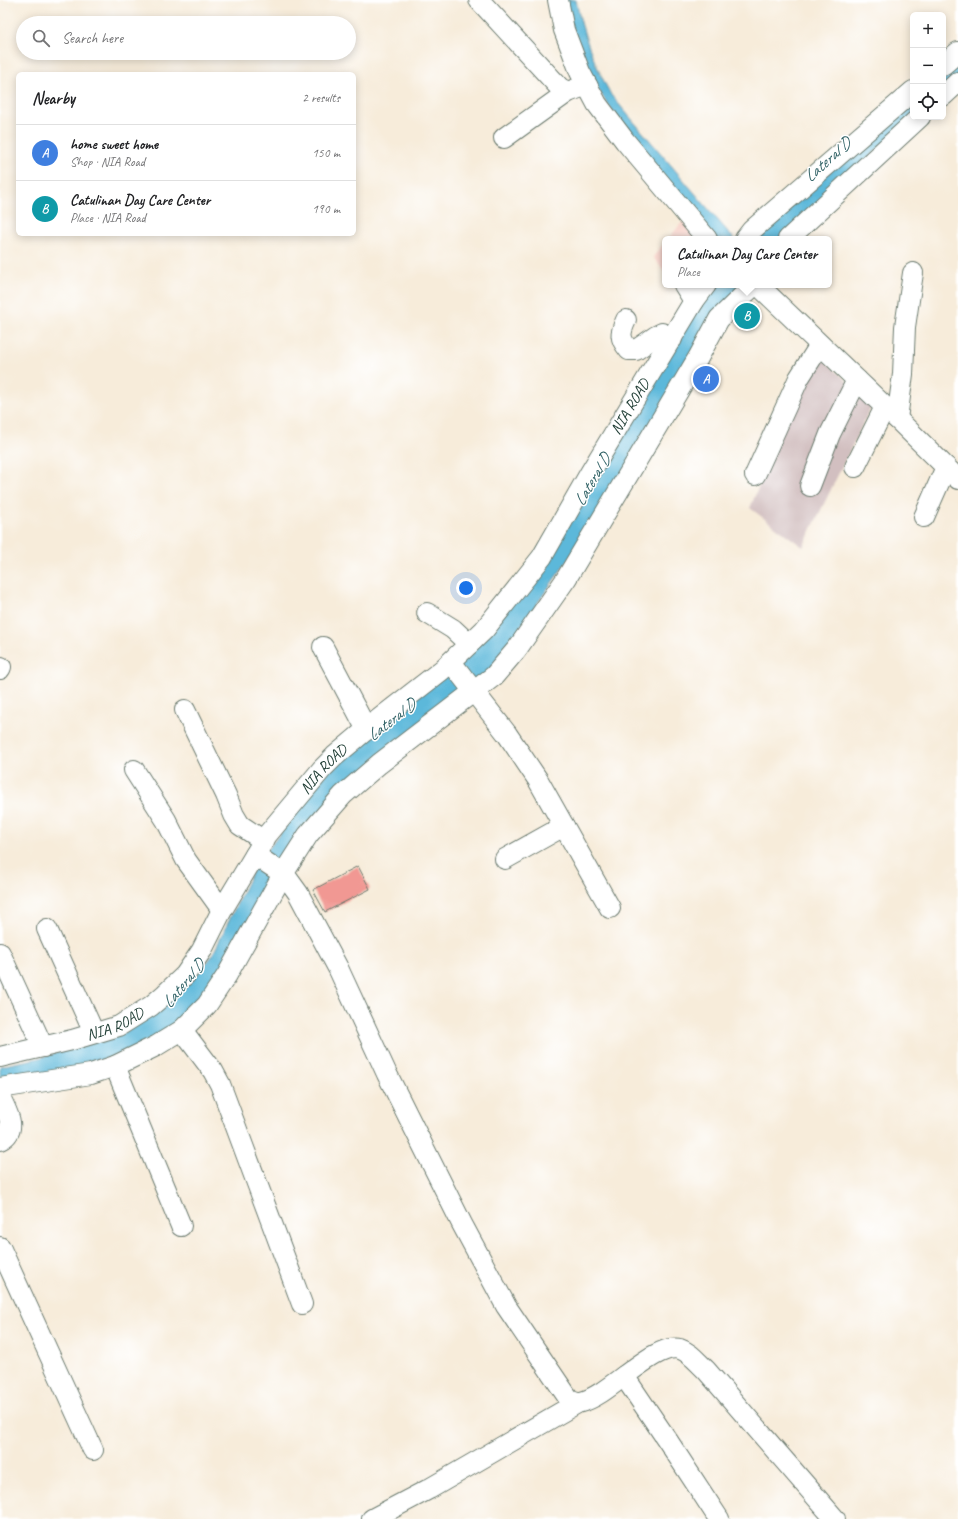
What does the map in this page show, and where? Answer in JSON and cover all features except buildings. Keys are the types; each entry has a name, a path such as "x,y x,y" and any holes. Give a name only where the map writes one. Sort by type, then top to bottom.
{"street":[{"path":"479,0 560,88 568,92"},
{"path":"558,0 564,30 580,72 597,104 624,141 702,236"},
{"path":"946,62 958,52"},
{"path":"946,93 958,82"},
{"path":"504,138 568,92 587,85"},
{"path":"747,236 752,230 910,94"},
{"path":"791,236 917,120"},
{"path":"855,467 891,413 903,374 905,327 913,273"},
{"name":"NIA ROAD","path":"0,1057 43,1048 119,1026 151,1006 185,975 202,950 222,910 260,851 322,769 335,756 367,730 442,670 453,664 469,644 484,630 542,557 590,473 672,339 689,293 700,288"},
{"path":"0,1088 91,1074 115,1066 156,1046 182,1030 207,1005 227,975 281,872 308,835 343,795 379,764 494,676 544,611 566,579 639,458 698,358 719,319 751,288"},
{"path":"761,288 952,473 924,517"},
{"path":"626,320 621,330 622,341 628,350 636,350 662,333 672,339"},
{"path":"755,475 799,378 820,345"},
{"path":"810,486 830,434 857,380"},
{"path":"427,613 453,629 469,644"},
{"path":"323,647 367,730"},
{"path":"453,664 507,734 538,780 610,908"},
{"path":"185,710 240,825 260,851 298,892 338,968 387,1074 462,1224 506,1306 569,1399 579,1402"},
{"path":"134,770 166,820 186,860 222,910"},
{"path":"505,859 564,826"},
{"path":"46,929 94,1034"},
{"path":"0,953 43,1048"},
{"path":"182,1030 213,1071 220,1084 302,1304"},
{"path":"115,1066 181,1226"},
{"path":"0,1097 10,1118 11,1127 7,1137 0,1140"},
{"path":"0,1247 93,1450"},
{"path":"372,1519 429,1489 579,1402 593,1397 655,1355 671,1348 688,1353 711,1376 835,1519"},
{"path":"624,1376 719,1519"}],"shaded area":[{"path":"684,220 694,236 671,236"},
{"path":"662,246 662,268 653,257"},
{"path":"818,354 872,405 803,547 750,508 794,400"}],"water":[{"path":"564,0 576,0 590,49 611,95 731,236 713,236 631,139 585,70"},
{"path":"958,59 958,76 946,87 946,84 946,69"},
{"name":"Lateral D","path":"910,101 910,120 783,236 757,236"},
{"name":"Lateral D","path":"712,288 745,288 592,526 483,680 339,791 215,987 154,1042 75,1071 0,1082 0,1066 39,1058 124,1033 192,981 212,956 254,868 325,774 467,656"}],"place":[{"name":"Catulinan Day Care Center","path":"747,316"},
{"name":"home sweet home","path":"706,379"}]}
